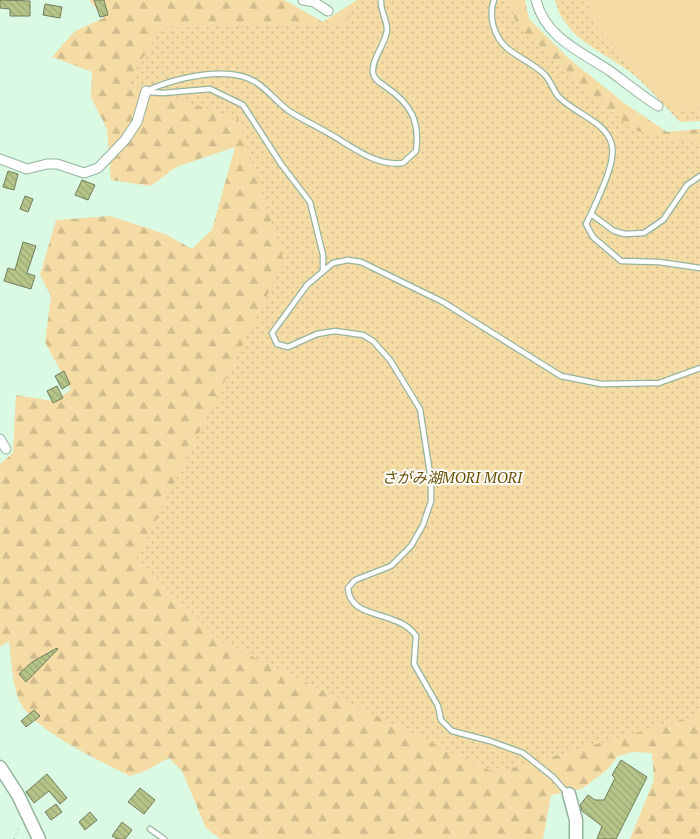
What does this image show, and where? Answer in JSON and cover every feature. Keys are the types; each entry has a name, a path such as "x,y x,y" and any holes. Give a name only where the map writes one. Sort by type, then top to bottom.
{"main road":[{"path":"0,768 16,790 39,839"},
{"path":"569,794 576,820 576,839"}],"street":[{"path":"303,0 314,2 328,11"},
{"path":"536,0 538,8 548,24 566,45 609,71 658,106"},
{"path":"0,159 27,169 47,164 57,164 84,173 98,168 125,140 137,122 146,92"},
{"path":"0,439 6,449"}],"lane":[{"path":"146,92 159,86 210,75 228,73 246,77 257,83 290,111 319,126 362,154 378,161 403,163 416,151 418,136 416,120 408,107 396,94 377,80 373,74 374,64 387,31 381,8 381,0"},
{"path":"494,0 490,10 495,30 507,48 545,74 559,97 602,128 612,143 611,158 605,181 586,224 593,237 621,261 659,262 700,268"},
{"path":"146,92 163,93 210,89 243,105 281,164 310,202 324,255 323,271"},
{"path":"591,214 614,231 625,234 644,233 664,220 687,185 700,176"},
{"path":"569,794 553,777 523,753 452,731 441,720 438,706 416,669 414,651 416,636 411,628 406,624 358,608 349,598 348,588 355,580 391,566 411,546 423,526 431,501 431,480 420,410 395,368 373,341 363,335 335,332 317,334 288,347 276,344 272,333 299,295 323,271 333,263 348,260 375,267 443,302 561,376 601,384 659,383 700,368"},
{"path":"150,829 164,839"}],"green space":[{"name":"さがみ湖MORI MORI","path":"89,0 284,0 323,22 357,0 525,0 529,19 568,58 624,103 667,132 700,129 700,839 630,839 654,780 652,753 633,752 618,756 608,769 582,789 551,795 543,839 220,839 206,828 182,771 169,758 145,771 130,776 67,743 36,721 25,710 18,698 14,684 9,641 0,647 0,464 13,453 16,395 52,401 71,390 45,342 51,296 40,275 56,220 110,216 165,234 192,249 212,230 235,147 176,167 151,186 111,180 107,129 91,97 92,72 52,57 75,31 104,18"},
{"name":"さがみ湖MORI MORI","path":"359,0 510,0 516,25 632,130 700,144 700,709 691,717 495,773 222,642 137,558 284,261 238,118 127,84 161,28 345,23"},
{"path":"555,0 700,0 700,121 680,122 634,75 587,44 577,35 560,14"},
{"path":"588,0 700,0 700,108 676,109 594,24 589,13"}],"building":[{"path":"0,0 30,1 30,16 10,16 10,9 0,8"},
{"path":"94,0 104,0 108,15 100,17"},
{"path":"45,4 62,7 60,18 43,15"},
{"path":"8,171 18,174 14,190 3,187"},
{"path":"82,180 95,185 88,200 75,195"},
{"path":"25,196 33,199 28,212 20,209"},
{"path":"23,242 36,246 27,273 35,276 31,289 4,281 8,268 15,270"},
{"path":"64,371 70,384 62,389 55,376"},
{"path":"57,386 63,398 53,403 47,391"},
{"path":"57,648 26,682 19,674 32,662"},
{"path":"34,710 40,716 26,727 21,721"},
{"path":"621,760 647,777 616,839 597,839 602,826 582,811 580,805 588,795 595,800 604,800 615,778 612,775"},
{"path":"47,774 67,798 60,804 49,791 34,803 26,792"},
{"path":"140,788 155,800 144,814 128,802"},
{"path":"56,804 62,812 51,820 45,812"},
{"path":"90,812 97,820 85,830 79,822"},
{"path":"122,822 132,830 125,839 117,839 112,836"}]}
